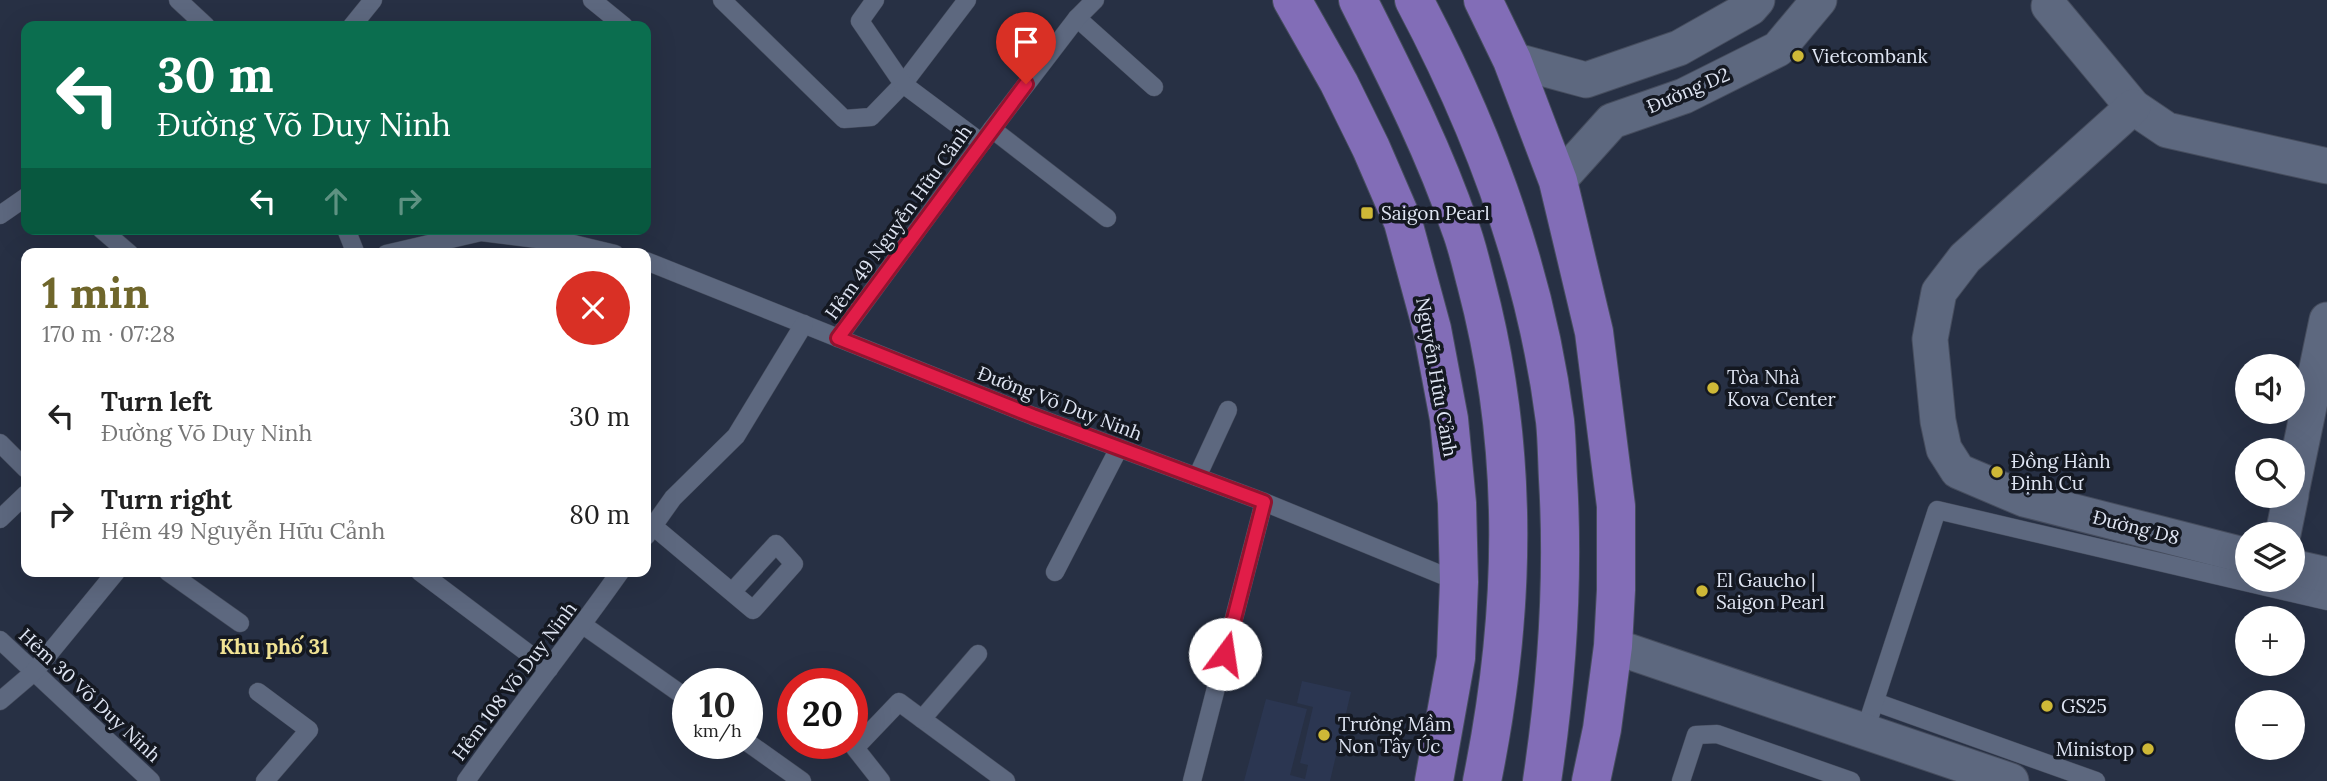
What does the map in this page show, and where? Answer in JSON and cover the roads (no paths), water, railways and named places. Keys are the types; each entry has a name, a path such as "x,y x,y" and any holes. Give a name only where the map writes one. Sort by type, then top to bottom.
{"main road":[{"name":"Nguyễn Hữu Cảnh","path":"1292,0 1339,83 1404,222 1432,329 1449,419 1457,503 1460,582 1456,658 1434,781"},
{"path":"1358,0 1422,128 1461,228 1488,331 1501,414 1510,509 1505,629 1495,719 1482,781"},
{"path":"1414,0 1447,62 1487,155 1519,249 1539,329 1555,422 1560,518 1559,624 1553,709 1542,781"},
{"path":"1483,0 1512,60 1558,181 1594,332 1616,506 1616,590 1613,646 1602,729 1591,781"}],"street":[{"path":"1512,60 1586,80 1679,48 1750,8 1757,0"},
{"name":"Đường D2","path":"1558,181 1612,121 1684,96 1778,49 1819,0"},
{"path":"2049,6 2133,107 2167,130 2327,166"},
{"name":"Đường D8","path":"2133,107 1965,258 1940,292 1930,340 1938,421 1944,450 1958,471 2024,499 2235,553"},
{"path":"2302,438 2327,320"},
{"path":"2305,570 2327,575"},
{"path":"1613,646 1870,717 1948,771 2011,781"}],"lane":[{"path":"178,0 201,21"},
{"path":"356,21 373,0"},
{"path":"592,0 618,21"},
{"path":"722,0 844,119 871,117 903,84 967,0"},
{"path":"875,0 860,21 903,84 987,136 1107,218"},
{"name":"Hẻm 49 Nguyễn Hữu Cảnh","path":"838,338 987,136 1077,18 1095,0"},
{"path":"1077,18 1154,87"},
{"path":"0,215 21,200"},
{"path":"108,235 123,248"},
{"path":"412,248 468,235"},
{"path":"505,235 590,248"},
{"name":"Đường Võ Duy Ninh","path":"651,263 1033,416 1264,502 1460,582"},
{"path":"651,528 673,498 736,436 804,324"},
{"path":"1197,477 1228,410"},
{"path":"0,443 21,464"},
{"path":"1055,572 1119,449"},
{"path":"0,519 21,499"},
{"path":"1192,781 1264,502"},
{"path":"2096,781 1870,717 1937,510 2327,601"},
{"path":"651,532 732,592"},
{"path":"0,701 34,672 112,577"},
{"path":"175,577 240,623"},
{"path":"428,577 549,669"},
{"name":"Hẻm 108 Võ Duy Ninh","path":"466,781 617,577"},
{"path":"583,625 672,688"},
{"name":"Hẻm 30 Võ Duy Ninh","path":"0,640 151,781"},
{"path":"922,719 978,654"},
{"path":"258,692 309,730 265,781"},
{"path":"881,781 855,748 899,702 1006,781"},
{"path":"1681,781 1696,735 1717,734 1851,781"},
{"path":"763,753 802,781"}],"place":[{"name":"Vietcombank","path":"1798,56"},
{"name":"Saigon Pearl","path":"1367,213"},
{"name":"Tòa Nhà Kova Center","path":"1713,388"},
{"name":"Đồng Hành Định Cư","path":"1997,472"},
{"name":"El Gaucho | Saigon Pearl","path":"1702,591"},
{"name":"GS25","path":"2047,706"},
{"name":"Trường Mầm Non Tây Úc","path":"1324,735"},
{"name":"Ministop","path":"2148,749"}],"district":[{"name":"Khu phố 31","path":"274,647"}]}
